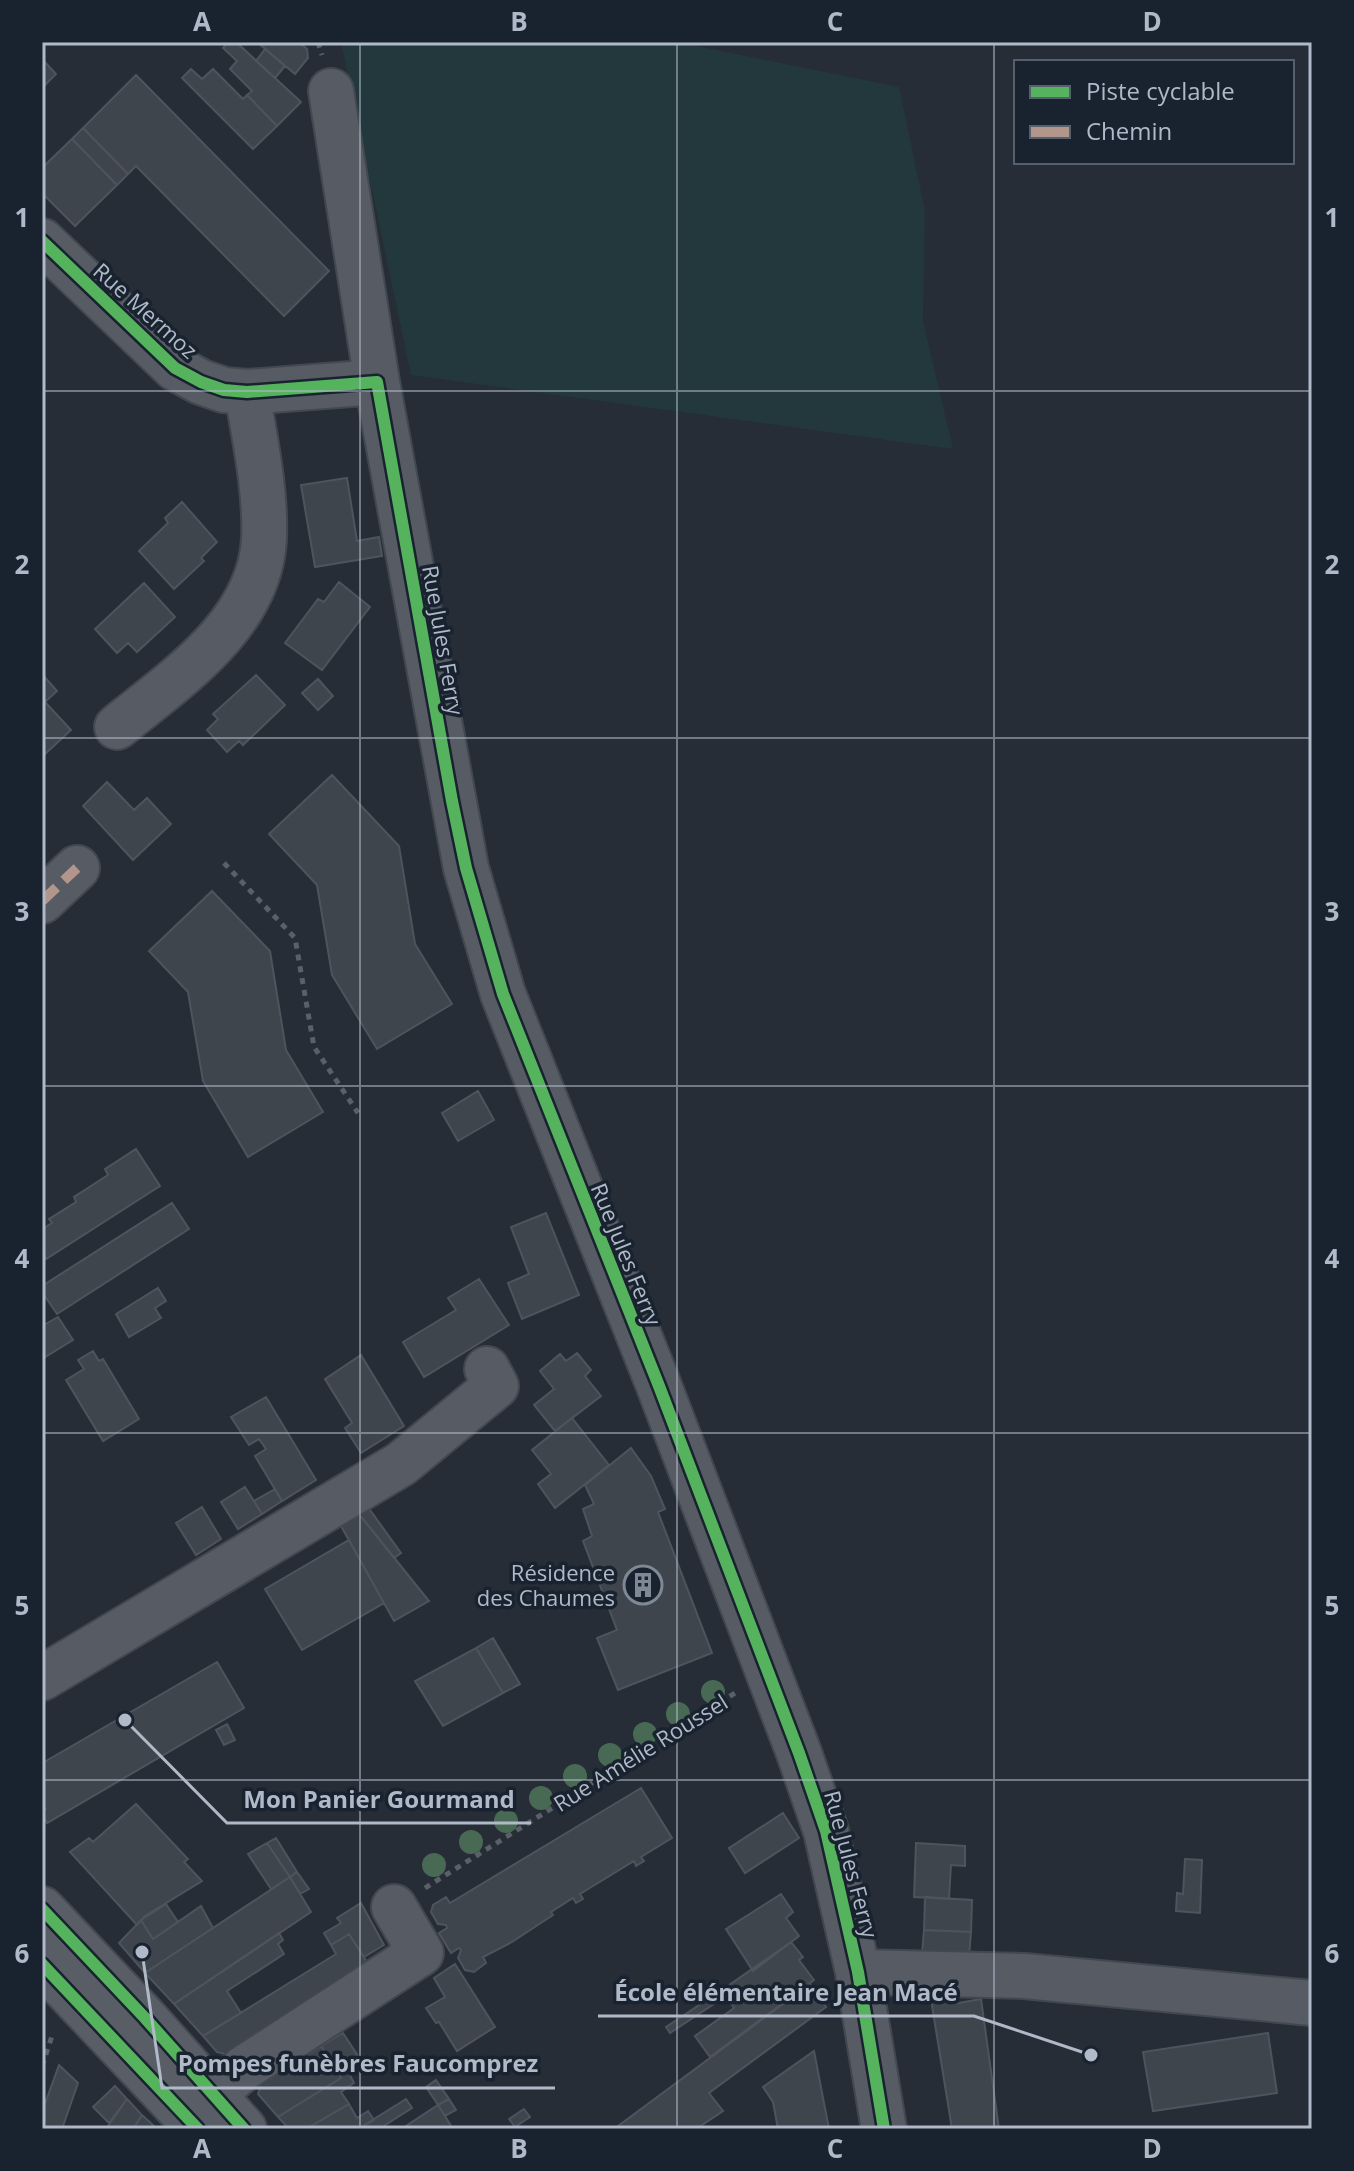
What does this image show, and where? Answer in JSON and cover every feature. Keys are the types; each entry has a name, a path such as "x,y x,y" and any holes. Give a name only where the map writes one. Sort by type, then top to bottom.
{"main road":[{"path":"42,1909 199,2113"},
{"path":"42,1964 199,2113 244,2129"}],"street":[{"name":"Rue Jules Ferry","path":"331,91 377,382 455,814 482,929 533,1071 659,1386 826,1831 858,1972 884,2129"},
{"name":"Rue Mermoz","path":"42,241 175,368 201,382 224,390 247,392 377,382"},
{"path":"117,727 214,644 235,619 250,594 260,566 264,539 258,457 247,392"},
{"path":"42,901 77,868"},
{"path":"42,1678 401,1464 496,1386 487,1369"},
{"path":"199,2113 244,2068 421,1953 394,1907"},
{"path":"858,1972 1024,1976 1312,2003"}],"path":[{"path":"224,863 295,938 314,1047 358,1113"}],"green space":[{"path":"341,42 677,42 899,87 925,211 923,321 953,449 411,375"}],"building":[{"path":"228,42 236,42 301,102 277,126 247,95 252,91 230,69 237,61 223,48"},
{"path":"257,42 299,42 307,49 308,58 295,74"},
{"path":"265,49 285,66 275,78 256,61"},
{"path":"42,59 56,74 42,88"},
{"path":"191,69 202,79 213,69 243,99 247,95 277,126 253,149 182,78"},
{"path":"136,75 329,271 284,316 136,166 128,174 83,128"},
{"path":"83,128 128,174 117,185 72,139"},
{"path":"72,139 117,185 75,226 42,193 42,168"},
{"path":"347,478 357,541 379,537 382,556 315,567 301,485"},
{"path":"182,502 217,542 201,558 204,561 174,589 139,551 168,523 165,518"},
{"path":"339,582 370,607 322,670 285,643 318,599 324,602"},
{"path":"144,583 175,617 137,652 128,643 117,653 95,629"},
{"path":"42,674 57,691 45,702 71,730 45,754 42,751"},
{"path":"256,675 285,705 243,745 239,741 227,752 207,730 218,719 213,714"},
{"path":"318,679 333,696 318,710 302,693"},
{"path":"332,775 399,846 415,944 452,1004 377,1049 332,975 317,885 269,834"},
{"path":"107,782 134,810 147,798 171,824 133,860 83,806"},
{"path":"212,891 270,951 286,1050 323,1112 248,1157 203,1081 188,992 149,951"},
{"path":"478,1091 494,1120 458,1141 442,1113"},
{"path":"136,1149 160,1186 46,1259 42,1252 42,1229 52,1223 49,1219 76,1202 74,1197 108,1175 105,1169"},
{"path":"172,1203 189,1229 57,1314 42,1292 42,1286"},
{"path":"546,1213 579,1295 522,1319 508,1283 529,1274 511,1227"},
{"path":"479,1279 509,1325 424,1377 403,1342 456,1310 448,1298"},
{"path":"158,1288 166,1301 155,1308 161,1318 129,1337 116,1314"},
{"path":"58,1317 73,1340 42,1359 42,1326"},
{"path":"93,1351 99,1361 103,1359 139,1419 103,1441 66,1380 84,1369 78,1360"},
{"path":"577,1353 591,1370 585,1376 601,1396 555,1431 534,1405 554,1389 540,1371 560,1354 566,1361"},
{"path":"361,1355 404,1426 361,1453 345,1428 352,1423 325,1379"},
{"path":"266,1397 316,1480 282,1501 255,1456 266,1449 259,1439 249,1445 231,1417"},
{"path":"572,1418 609,1465 555,1508 538,1484 551,1474 532,1450"},
{"name":"Résidence des Chaumes","path":"631,1448 651,1476 665,1509 658,1512 712,1653 618,1690 597,1638 617,1630 583,1541 592,1536 583,1509 594,1504 585,1485"},
{"path":"245,1487 262,1514 238,1529 221,1502"},
{"path":"275,1489 282,1501 262,1514 254,1501"},
{"path":"365,1503 401,1553 394,1558 355,1509"},
{"path":"202,1507 221,1539 196,1555 176,1523"},
{"path":"359,1514 429,1601 394,1621 341,1526"},
{"path":"349,1540 384,1603 302,1650 265,1589"},
{"path":"493,1638 520,1684 503,1693 476,1648"},
{"path":"476,1648 503,1693 443,1726 415,1681"},
{"path":"217,1662 244,1708 47,1823 42,1814 46,1809 42,1803 42,1765 46,1761"},
{"path":"227,1724 235,1740 224,1745 216,1730"},
{"path":"641,1788 672,1838 641,1857 644,1861 636,1866 634,1861 580,1894 583,1899 576,1903 573,1898 512,1942 483,1957 486,1963 474,1972 465,1970 458,1958 461,1950 459,1948 451,1953 439,1933 447,1928 438,1924 431,1912 433,1905 446,1897 450,1903"},
{"path":"136,1804 188,1859 184,1862 202,1881 145,1916 137,1925 70,1852 89,1838 93,1842"},
{"path":"783,1813 799,1838 745,1873 729,1848"},
{"path":"276,1838 297,1872 290,1877 267,1843"},
{"path":"267,1843 290,1877 271,1889 248,1854"},
{"path":"916,1843 965,1846 965,1866 951,1865 949,1899 914,1897"},
{"path":"1185,1859 1202,1860 1200,1913 1176,1911 1177,1893 1183,1894"},
{"path":"297,1872 309,1889 300,1894 290,1877"},
{"path":"290,1877 311,1912 174,2004 145,1973"},
{"path":"781,1894 793,1912 786,1918 799,1936 753,1971 726,1929"},
{"path":"925,1897 972,1900 971,1932 924,1930"},
{"path":"361,1903 384,1945 364,1957 349,1934 331,1945 324,1933 341,1923 337,1918"},
{"path":"166,1904 178,1922 153,1939 141,1920"},
{"path":"201,1906 213,1928 145,1973 119,1943 141,1920 153,1939"},
{"path":"924,1930 971,1932 969,1957 922,1954"},
{"path":"279,1933 283,1940 278,1944 284,1954 227,1991 241,2013 203,2036 174,2004"},
{"path":"349,1934 370,1967 230,2055 217,2052 203,2036 336,1954 331,1945"},
{"path":"791,1942 803,1957 799,1960 814,1980 710,2057 695,2036 734,2008 722,1990"},
{"path":"455,1964 495,2027 457,2051 426,2008 445,1997 434,1978"},
{"path":"928,1981 949,1983 953,2004 981,1999 999,2129 952,2129"},
{"path":"810,1984 826,2007 709,2093 723,2111 696,2129 614,2129"},
{"path":"722,1990 726,1996 670,2033 666,2027"},
{"path":"343,2033 364,2065 349,2073 354,2083 341,2092 349,2104 306,2129 289,2129 278,2117 341,2078 321,2046"},
{"path":"1268,2033 1277,2093 1153,2111 1143,2052"},
{"path":"321,2046 341,2078 278,2117 258,2094 261,2084"},
{"path":"814,2051 829,2129 778,2129 773,2102 763,2087"},
{"path":"59,2065 78,2083 62,2129 42,2129 42,2112"},
{"path":"436,2080 449,2099 438,2105 426,2087"},
{"path":"115,2086 127,2099 109,2123 93,2107"},
{"path":"127,2099 142,2115 133,2129 106,2129"},
{"path":"406,2099 412,2108 379,2129 358,2129"},
{"path":"449,2099 456,2110 445,2116 438,2105"},
{"path":"349,2104 357,2118 368,2111 374,2120 358,2129 306,2129"},
{"path":"438,2105 453,2129 407,2129 406,2126"},
{"path":"524,2109 530,2117 515,2127 509,2119"},
{"path":"142,2115 154,2126 157,2129 133,2129"}],"marked path":[{"path":"42,901 77,868"}],"cycle path":[{"path":"42,241 175,368 201,382 224,390 247,392 377,382 466,868 503,994 659,1386 826,1831 858,1972 884,2129"},
{"path":"42,1909 244,2129"},
{"path":"42,1964 198,2129"}],"place":[{"name":"Résidence des Chaumes","path":"643,1585"},
{"name":"Mon Panier Gourmand","path":"125,1720"},
{"name":"Pompes funèbres Faucomprez","path":"142,1952"},
{"name":"École élémentaire Jean Macé","path":"1091,2055"}]}
